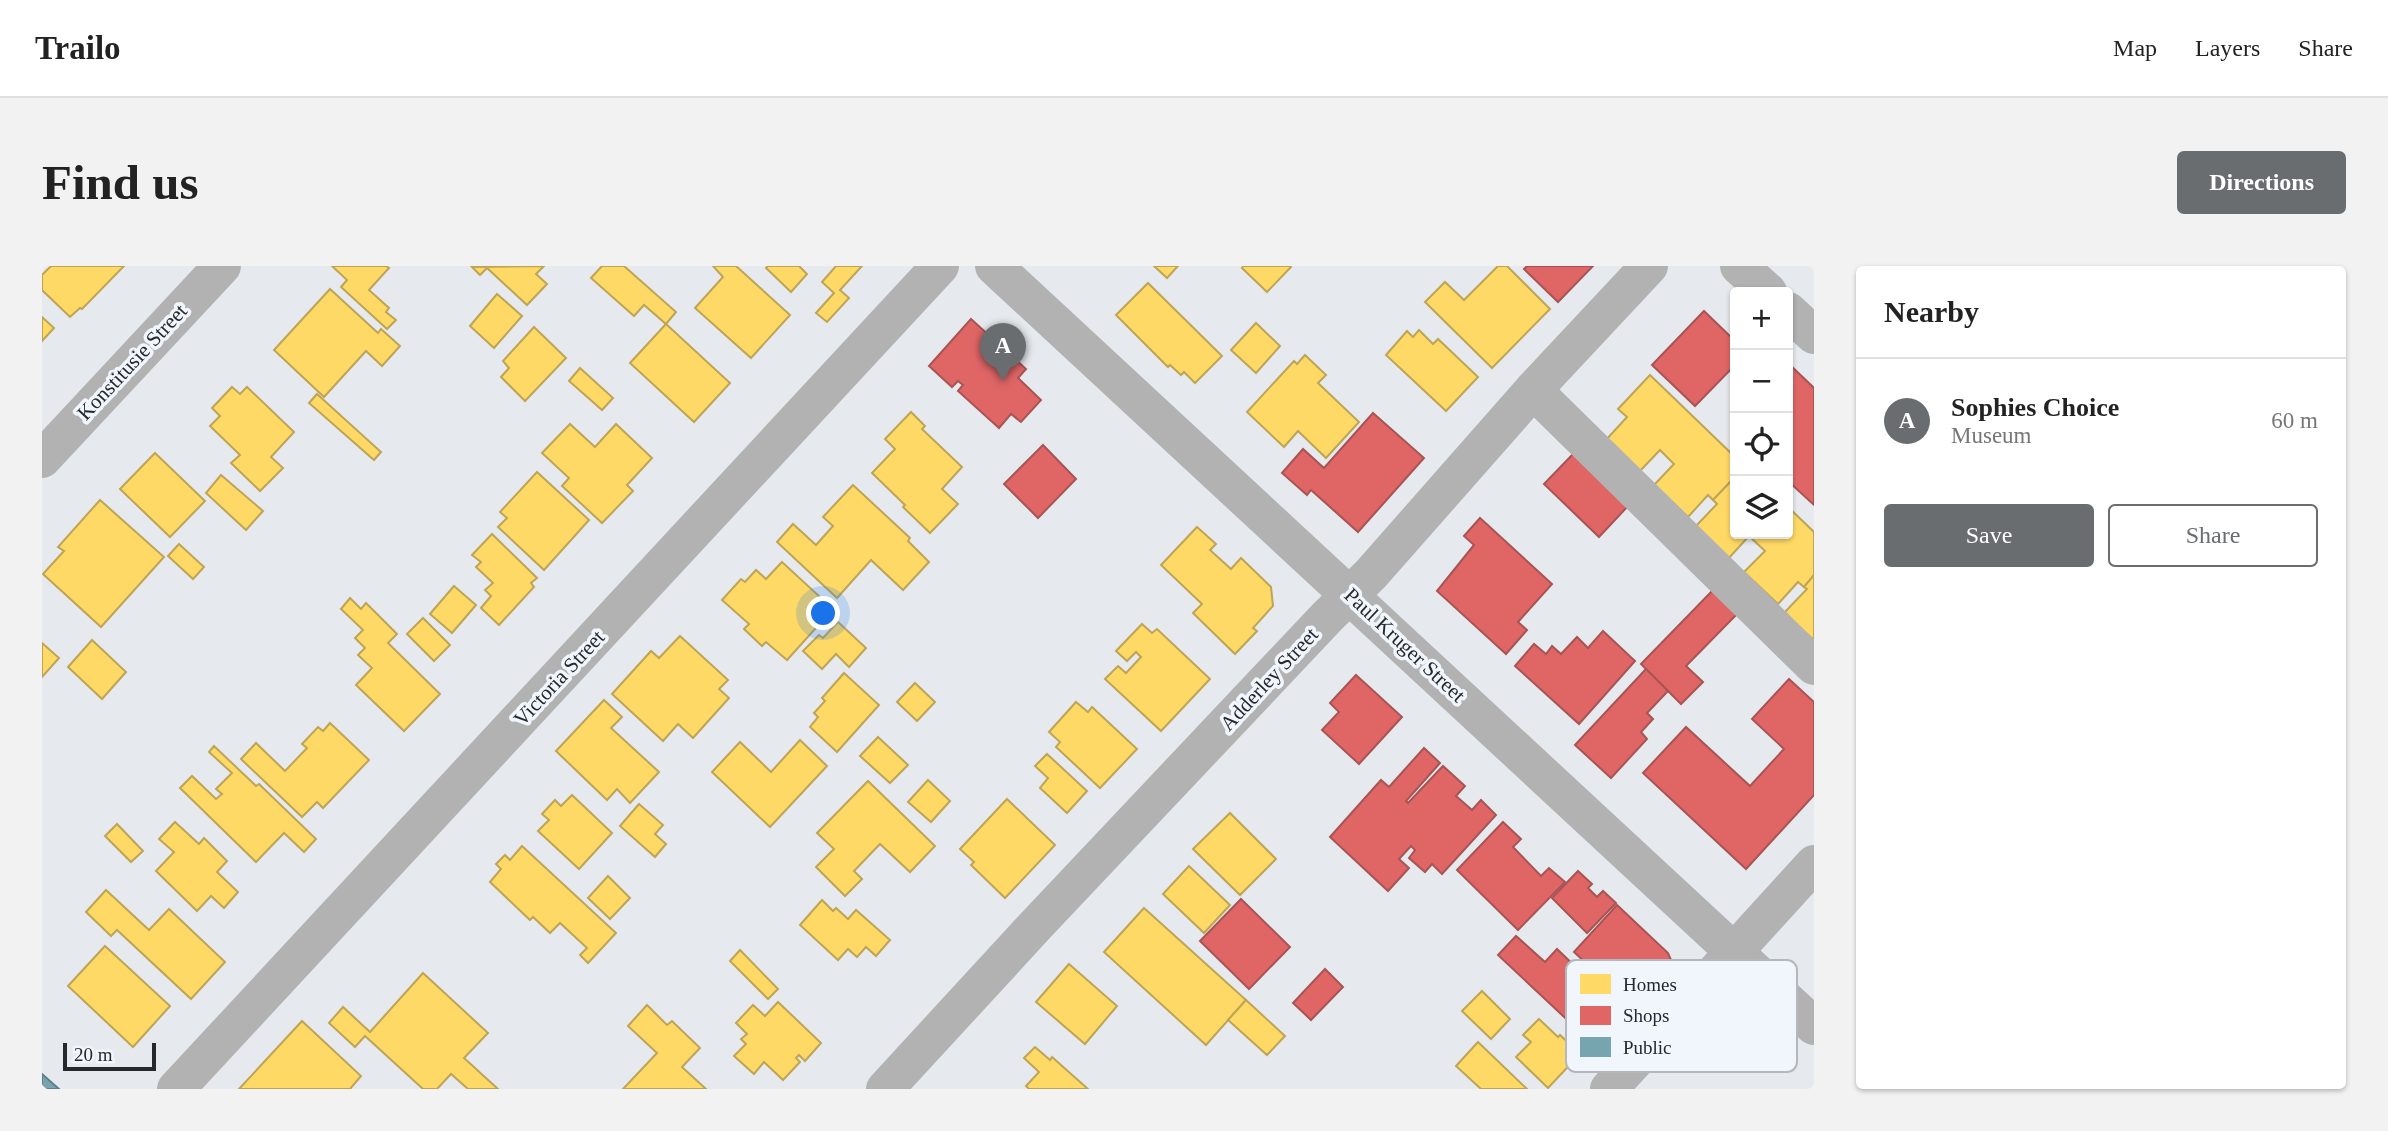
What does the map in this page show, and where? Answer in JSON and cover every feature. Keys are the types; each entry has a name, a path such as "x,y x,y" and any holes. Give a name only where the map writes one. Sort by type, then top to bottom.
{"street":[{"name":"Konstitusie Street","path":"42,458 222,266"},
{"name":"Victoria Street","path":"176,1089 940,266"},
{"name":"Paul Kruger Street","path":"994,266 1351,594 1743,960"},
{"name":"Adderley Street","path":"885,1089 1046,914 1371,574 1533,390 1649,266"},
{"path":"1739,266 1762,287"},
{"path":"1793,316 1814,335"},
{"path":"1533,390 1814,666"},
{"path":"1727,960 1814,864"},
{"name":"Paul Kruger Street","path":"1797,1010 1814,1026"},
{"path":"1609,1089 1625,1072"}],"building: Homes":[{"path":"51,266 124,266 82,309 70,317 42,290 42,275"},
{"path":"332,266 389,268 369,290 389,308 386,312 396,320 387,329 341,287 347,280"},
{"path":"544,266 536,274 547,284 527,305 487,268 480,275 472,267"},
{"path":"602,266 624,266 676,312 666,324 644,305 634,316 591,278"},
{"path":"713,266 736,266 790,315 751,358 695,308 723,277"},
{"path":"799,266 807,274 791,292 766,268"},
{"path":"836,266 862,266 840,290 849,298 827,322 816,313 834,293 822,282"},
{"path":"1154,266 1178,266 1167,278"},
{"path":"1243,266 1290,266 1291,267 1267,292"},
{"path":"1498,266 1507,266 1550,309 1492,368 1425,302 1445,282 1464,300"},
{"path":"1148,283 1222,356 1195,383 1184,372 1181,375 1170,365 1168,367 1116,315"},
{"path":"330,289 378,333 381,329 400,346 382,366 366,351 324,397 274,350"},
{"path":"497,294 522,316 494,348 470,326"},
{"path":"42,317 54,328 42,341"},
{"path":"1256,323 1280,346 1256,373 1231,350"},
{"path":"666,324 730,383 694,422 630,363"},
{"path":"534,327 566,358 525,401 501,377 509,368 503,361"},
{"path":"1419,330 1433,344 1438,339 1478,377 1446,411 1386,355 1407,331 1413,337"},
{"path":"1305,355 1326,375 1318,383 1359,422 1326,458 1298,431 1284,447 1247,412 1294,361 1297,364"},
{"path":"580,368 613,398 602,410 569,381"},
{"path":"1650,375 1730,452 1730,482 1713,500 1708,495 1688,517 1654,485 1674,464 1660,450 1638,473 1605,441 1627,417 1618,409"},
{"path":"232,387 240,394 247,387 294,432 271,457 283,468 260,491 231,463 240,455 210,426 220,416 212,408"},
{"path":"317,394 381,452 374,460 309,403"},
{"path":"911,412 925,426 922,429 962,467 942,489 958,504 930,533 872,473 895,449 885,439"},
{"path":"570,424 595,447 616,424 652,458 627,485 633,491 602,523 562,486 569,478 542,453"},
{"path":"155,453 205,501 170,537 120,489"},
{"path":"537,472 589,520 544,570 498,527 507,518 500,512"},
{"path":"221,475 263,511 246,530 206,493"},
{"path":"1730,482 1730,539 1746,539 1728,559 1695,527 1717,504 1713,500"},
{"path":"853,485 910,538 908,541 929,562 903,590 871,560 837,598 777,542 793,524 816,545 833,526 823,517"},
{"path":"100,500 164,557 101,627 43,574 64,551 58,547"},
{"path":"1793,512 1814,532 1814,575 1804,587 1798,582 1778,604 1744,572 1765,551 1752,539 1793,539"},
{"path":"1197,527 1216,544 1210,550 1231,569 1241,558 1271,587 1273,606 1253,628 1257,631 1235,654 1193,613 1202,604 1161,565"},
{"path":"492,534 537,578 531,583 534,587 499,625 481,608 491,596 485,590 493,583 476,567 481,562 472,555"},
{"path":"179,544 204,567 193,579 168,556"},
{"path":"782,562 833,609 787,660 766,642 762,646 744,629 749,624 722,600 741,579 745,582 756,570 766,579"},
{"path":"1814,575 1814,640 1784,613 1807,589 1804,587"},
{"path":"454,586 476,605 452,633 430,614"},
{"path":"350,598 361,609 366,603 397,634 388,643 440,694 404,731 356,685 372,668 358,655 365,648 355,638 363,630 341,609"},
{"path":"423,618 450,645 434,661 407,634"},
{"path":"838,622 866,648 849,667 836,654 822,669 803,651 819,635 823,638"},
{"path":"1142,624 1152,633 1157,629 1210,679 1161,731 1105,679 1118,666 1126,673 1141,657 1136,652 1127,661 1116,651"},
{"path":"680,636 728,680 719,689 729,698 693,738 678,724 663,741 612,694 651,651 659,658"},
{"path":"92,640 126,672 102,699 68,667"},
{"path":"42,643 59,658 42,677"},
{"path":"844,673 879,705 837,752 810,727 818,717 814,713 825,701 822,698"},
{"path":"915,683 935,702 917,721 897,702"},
{"path":"604,700 622,717 611,728 659,772 630,803 617,789 607,800 556,751"},
{"path":"1076,702 1088,712 1092,707 1137,749 1100,788 1056,747 1060,742 1049,732"},
{"path":"330,723 369,760 323,808 317,802 302,817 241,759 256,743 285,771 307,748 302,744 318,727 323,731"},
{"path":"878,737 908,765 890,783 860,756"},
{"path":"800,740 827,766 770,827 712,772 740,742 771,772"},
{"path":"214,746 256,786 259,784 316,839 304,852 284,833 256,862 180,788 192,776 216,799 222,794 216,789 232,773 209,752"},
{"path":"1047,754 1087,791 1067,813 1040,788 1048,778 1035,766"},
{"path":"928,780 950,801 931,822 908,802"},
{"path":"868,781 935,846 910,872 880,844 854,871 862,879 845,896 816,867 834,849 817,833"},
{"path":"572,795 612,833 579,869 538,831 549,820 542,814 555,800 561,806"},
{"path":"1007,799 1055,845 1005,898 971,865 974,862 960,849"},
{"path":"639,804 663,825 655,834 666,844 655,857 620,826"},
{"path":"1230,813 1276,859 1240,895 1193,849"},
{"path":"175,822 199,844 204,838 227,861 217,872 238,892 224,908 211,896 197,911 156,871 174,852 159,839"},
{"path":"117,824 143,851 131,862 105,836"},
{"path":"522,846 616,933 588,963 580,955 587,948 560,923 550,933 533,917 530,920 490,882 501,869 496,864 505,855 510,860"},
{"path":"1189,866 1230,905 1204,933 1163,894"},
{"path":"608,876 630,898 610,919 588,898"},
{"path":"106,890 149,930 169,909 225,962 191,999 117,930 111,936 86,912"},
{"path":"822,900 833,911 836,908 848,919 856,910 890,940 876,956 866,947 857,957 848,949 838,960 800,925"},
{"path":"1144,908 1246,1000 1206,1045 1104,952"},
{"path":"105,946 170,1006 133,1047 68,986"},
{"path":"740,950 778,989 768,999 730,961"},
{"path":"1069,964 1117,1006 1085,1044 1036,1002"},
{"path":"423,973 488,1033 464,1058 498,1089 468,1089 451,1074 437,1089 423,1089 365,1036 355,1047 329,1023 343,1007 370,1032"},
{"path":"1482,991 1510,1019 1491,1039 1462,1011"},
{"path":"1246,1000 1285,1036 1267,1055 1228,1020"},
{"path":"778,1002 821,1043 805,1061 799,1055 796,1058 800,1062 783,1080 764,1062 754,1074 734,1056 746,1044 741,1039 747,1034 736,1023 753,1005 765,1016"},
{"path":"647,1005 667,1025 672,1021 700,1048 682,1067 706,1089 623,1089 657,1053 628,1026"},
{"path":"1539,1019 1558,1037 1560,1035 1566,1041 1566,1069 1548,1088 1516,1057 1531,1042 1523,1035"},
{"path":"302,1021 361,1076 350,1089 239,1089"},
{"path":"1478,1042 1527,1089 1481,1089 1456,1066"},
{"path":"1035,1047 1050,1060 1052,1057 1088,1089 1029,1089 1026,1086 1039,1072 1024,1058"}],"building: Shops":[{"path":"1527,266 1593,266 1558,302 1524,269"},
{"path":"1704,311 1730,336 1730,370 1695,406 1652,365"},
{"path":"971,319 1026,369 1018,378 1041,400 1021,422 1011,414 999,428 958,391 963,385 958,381 952,387 929,366"},
{"path":"1793,368 1814,388 1814,505 1793,486"},
{"path":"1373,413 1424,458 1358,532 1311,490 1307,495 1282,473 1303,449 1324,468"},
{"path":"1043,445 1076,479 1038,518 1004,484"},
{"path":"1574,453 1629,505 1599,537 1544,484"},
{"path":"1480,518 1552,584 1518,622 1527,630 1506,654 1437,591 1474,545 1464,536"},
{"path":"1715,588 1739,612 1686,666 1703,682 1681,704 1641,664"},
{"path":"1603,631 1635,661 1579,724 1515,666 1534,644 1546,654 1552,646 1561,654 1577,637 1588,648"},
{"path":"1646,669 1668,691 1647,713 1653,719 1641,732 1647,739 1611,778 1575,745"},
{"path":"1356,675 1402,717 1359,764 1322,730 1339,712 1330,703"},
{"path":"1789,679 1814,702 1814,795 1746,869 1643,773 1686,727 1750,786 1784,749 1752,719"},
{"path":"1424,748 1440,763 1406,801 1408,803 1443,766 1465,786 1456,796 1472,810 1481,800 1496,815 1442,874 1432,864 1425,872 1409,858 1415,850 1411,846 1399,859 1409,868 1388,891 1330,837 1381,780 1389,787"},
{"path":"1503,822 1521,839 1513,847 1541,876 1549,868 1565,882 1518,930 1457,870"},
{"path":"1578,871 1592,884 1588,888 1597,897 1603,891 1616,903 1587,933 1552,898"},
{"path":"1241,899 1290,947 1249,989 1200,941"},
{"path":"1617,905 1668,953 1671,960 1583,960 1574,952"},
{"path":"1516,936 1545,962 1557,949 1568,960 1566,960 1566,1019 1498,955"},
{"path":"1325,969 1343,987 1311,1020 1293,1003"}],"building: Public":[{"path":"42,1074 59,1089 42,1089"}],"place":[{"name":"Sophies Choice","path":"1003,381"}]}
